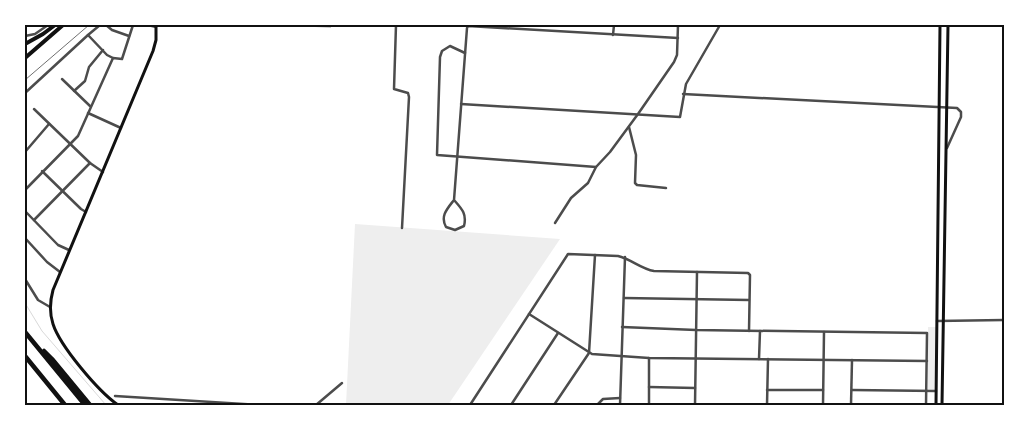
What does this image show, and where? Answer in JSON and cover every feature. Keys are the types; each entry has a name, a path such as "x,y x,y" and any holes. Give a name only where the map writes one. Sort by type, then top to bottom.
{"highway":[{"path":"25,332 85,405"},
{"path":"30,339 52,359 90,405"},
{"path":"26,357 66,405"}],"main road":[{"path":"25,44 55,25"},
{"path":"25,58 63,25"},
{"path":"936,405 940,25"},
{"path":"942,405 948,25"},
{"path":"118,405 104,394 64,345 52,324 50,307 53,290 60,272 153,51 156,26"}],"street":[{"path":"25,36 36,34 48,25"},
{"path":"25,93 100,25"},
{"path":"106,25 112,30 129,36"},
{"path":"88,35 107,55 122,59 133,25"},
{"path":"148,25 156,26"},
{"path":"396,25 394,89 408,93 409,97 402,228"},
{"path":"613,34 614,25"},
{"path":"555,223 571,198 588,183 596,167 610,152 674,62 677,55 678,25"},
{"path":"461,104 680,117 686,84 720,25"},
{"path":"454,200 464,211 466,218 464,226 455,230 446,227 443,218 444,213 454,200 468,26 502,26 678,38"},
{"path":"465,53 453,46 442,51 439,62 437,155 596,167"},
{"path":"74,91 84,81 89,67 103,50"},
{"path":"25,190 78,136 90,106 114,58"},
{"path":"62,79 90,106"},
{"path":"684,94 957,108 961,112 962,117 946,149"},
{"path":"34,109 90,163 103,172"},
{"path":"88,113 122,128"},
{"path":"25,152 49,124"},
{"path":"628,127 636,155 635,183 637,185 666,188"},
{"path":"34,220 90,163"},
{"path":"42,171 86,212"},
{"path":"25,211 58,245 69,250"},
{"path":"25,238 47,262 60,272"},
{"path":"470,405 568,254 625,258 651,270 749,273 749,331"},
{"path":"554,405 589,353 595,255"},
{"path":"620,405 625,258"},
{"path":"696,405 697,272"},
{"path":"25,279 38,300 50,307"},
{"path":"624,298 750,300"},
{"path":"529,314 589,353 621,357 926,361"},
{"path":"937,321 1004,320"},
{"path":"622,327 696,330 927,333 926,405"},
{"path":"759,359 760,331"},
{"path":"823,405 824,332"},
{"path":"511,405 558,333"},
{"path":"649,358 649,405"},
{"path":"767,405 768,359"},
{"path":"851,405 852,360"},
{"path":"316,405 342,383"},
{"path":"649,387 696,388"},
{"path":"767,390 823,390"},
{"path":"852,390 936,391"},
{"path":"115,396 259,405"},
{"path":"597,405 602,399 620,398"},
{"path":"191,401 196,405"},
{"path":"210,405 214,402"}],"shaded area":[{"path":"355,224 560,239 448,405 346,405"},
{"path":"928,327 937,327 936,390 928,389"}],"building":[{"path":"331,25 331,28 299,26"}],"waterway":[{"path":"25,303 42,331 106,405"}],"railway":[{"path":"25,80 89,25"}]}
